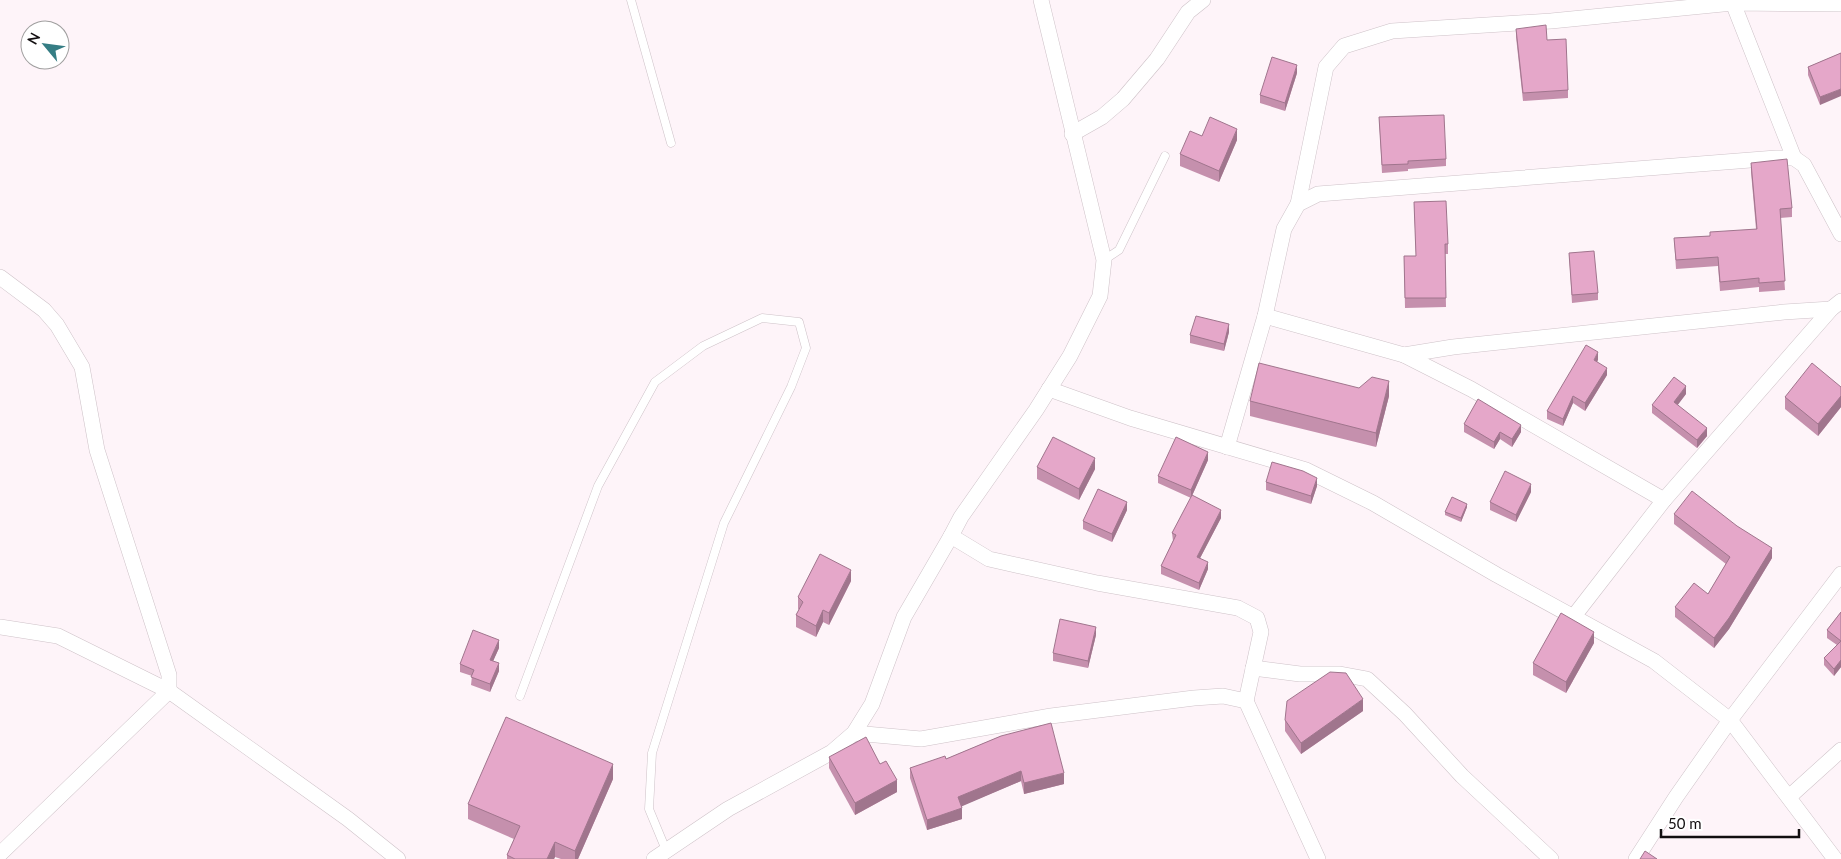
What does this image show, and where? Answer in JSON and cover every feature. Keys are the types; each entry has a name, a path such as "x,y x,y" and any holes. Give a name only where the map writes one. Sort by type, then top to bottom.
{"street":[{"path":"654,859 728,809 832,752 854,733 872,704 904,617 961,517 1070,356 1100,296 1104,260 1041,0"},
{"path":"1072,134 1102,116 1123,99 1157,59 1188,12 1203,0"},
{"path":"1227,447 1266,316 1284,229 1298,204 1326,67 1344,46 1392,31 1551,21 1733,3 1841,4"},
{"path":"1733,3 1794,158 1804,165 1841,234"},
{"path":"1298,204 1318,194 1766,158 1794,158"},
{"path":"0,277 44,310 57,325 82,367 97,450 169,675 170,691 0,854"},
{"path":"1404,355 1453,347 1836,305"},
{"path":"1574,616 1664,500 1836,305"},
{"path":"1266,316 1404,355 1471,389 1664,500"},
{"path":"1049,389 1130,418 1306,470 1373,503 1497,575 1654,661 1730,720 1835,859"},
{"path":"950,536 989,559 1097,582 1238,608 1257,618 1261,632 1246,701 1318,859"},
{"path":"1636,859 1676,797 1730,720 1841,574"},
{"path":"0,627 58,636 170,691 348,818 398,859"},
{"path":"1252,668 1300,674 1340,674 1367,678 1405,714 1462,776 1550,859"},
{"path":"854,733 921,739 1051,716 1194,698 1223,696 1246,701"},
{"path":"1789,797 1841,750"}],"lane":[{"path":"631,0 671,144"},
{"path":"1104,260 1119,250 1165,156"},
{"path":"520,696 598,486 655,382 703,346 762,318 799,322 806,348 790,387 724,523 652,753 649,809 666,850"}],"building":[{"path":"1546,25 1547,40 1566,39 1568,90 1523,93 1516,29"},
{"path":"1841,53 1841,89 1820,97 1808,67"},
{"path":"1272,57 1297,65 1285,103 1260,95"},
{"path":"1444,115 1446,159 1408,161 1408,164 1382,165 1379,117"},
{"path":"1210,117 1237,129 1219,171 1180,154 1190,131 1202,136"},
{"path":"1787,159 1792,208 1780,209 1785,281 1759,283 1759,278 1720,282 1718,257 1676,260 1674,238 1710,236 1710,232 1757,229 1751,163"},
{"path":"1446,201 1448,244 1445,244 1446,298 1405,298 1404,256 1416,256 1414,202"},
{"path":"1594,251 1598,293 1572,295 1569,253"},
{"path":"1196,316 1229,324 1224,344 1190,335"},
{"path":"1586,345 1598,352 1594,360 1607,368 1585,403 1573,396 1563,419 1547,411"},
{"path":"1259,363 1359,388 1372,377 1389,381 1376,433 1250,401"},
{"path":"1812,363 1841,387 1841,396 1818,424 1785,397"},
{"path":"1674,377 1686,386 1674,402 1707,428 1697,440 1652,405"},
{"path":"1478,399 1521,425 1512,439 1500,432 1494,442 1464,424"},
{"path":"1053,437 1095,458 1079,489 1037,467"},
{"path":"1176,437 1208,452 1191,490 1158,476"},
{"path":"1272,462 1303,471 1317,478 1311,496 1266,482"},
{"path":"1505,471 1531,484 1516,515 1490,502"},
{"path":"1098,489 1127,502 1112,534 1083,521"},
{"path":"1692,491 1737,526 1772,548 1729,618 1714,638 1675,607 1694,583 1708,594 1730,557 1674,514"},
{"path":"1192,495 1221,510 1197,557 1208,562 1199,583 1161,566 1176,535 1172,533"},
{"path":"1452,497 1467,504 1461,518 1445,512"},
{"path":"820,554 851,570 829,613 823,610 816,626 796,615 803,602 798,597"},
{"path":"1841,612 1841,641 1827,630"},
{"path":"1561,613 1594,632 1566,682 1533,663"},
{"path":"1060,619 1096,627 1088,661 1053,653"},
{"path":"473,630 499,640 490,660 499,663 490,684 471,677 474,670 460,664"},
{"path":"1841,641 1841,660 1834,669 1824,658"},
{"path":"1330,672 1346,673 1363,699 1301,743 1285,720 1287,701"},
{"path":"506,717 613,764 575,851 555,842 547,859 515,859 507,855 520,826 468,804"},
{"path":"1051,723 1064,773 1024,783 1021,771 958,797 962,808 927,820 910,768 945,756 946,759 1001,736"},
{"path":"866,737 880,764 886,761 897,780 855,803 829,757"},
{"path":"1645,851 1657,859 1640,859"}]}
